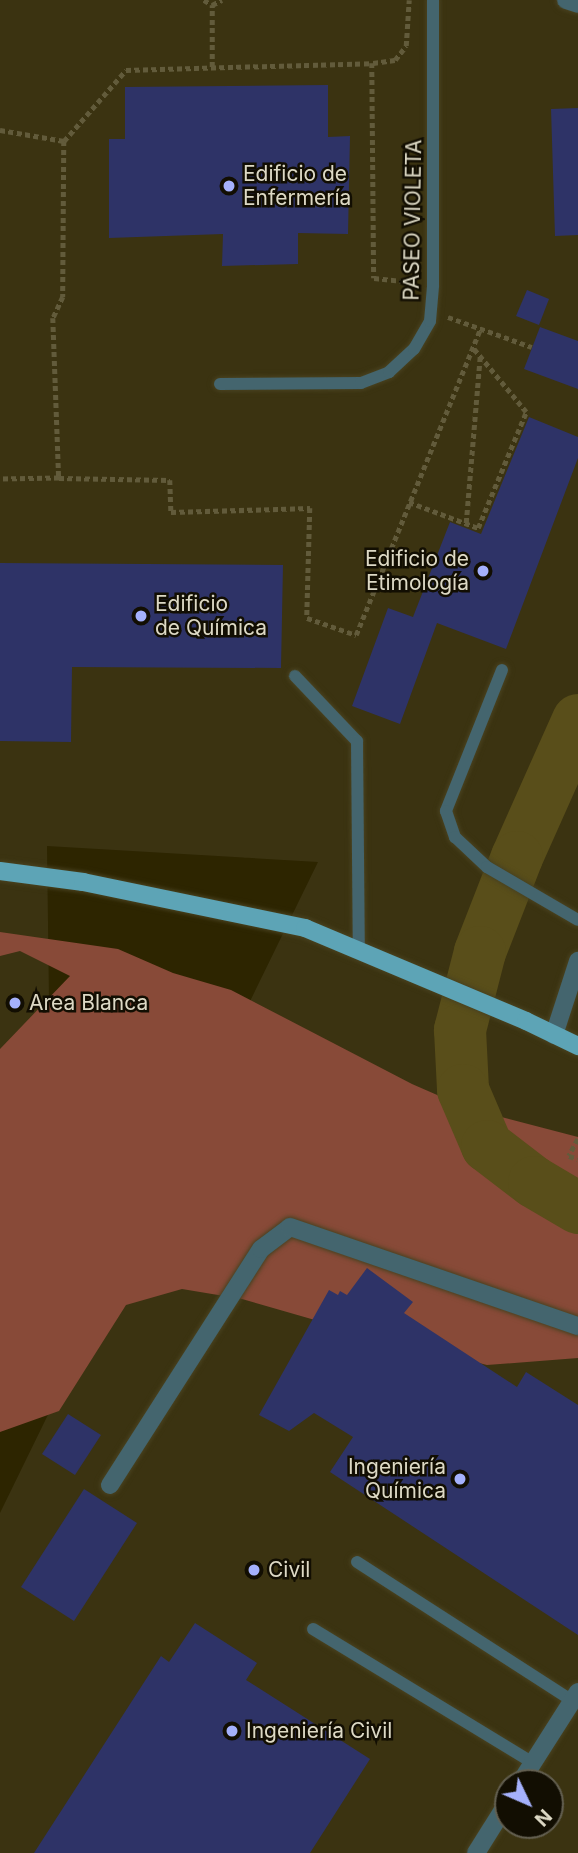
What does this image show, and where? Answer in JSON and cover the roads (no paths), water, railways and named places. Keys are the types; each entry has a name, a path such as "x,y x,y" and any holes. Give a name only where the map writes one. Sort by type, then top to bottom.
{"main road":[{"path":"0,871 83,882 305,928 526,1021 578,1046"}],"street":[{"path":"566,0 578,4"},
{"path":"554,1035 578,961"},
{"path":"110,1485 261,1249 290,1227 578,1326"},
{"path":"529,1769 575,1697"},
{"path":"476,1853 494,1824"}],"lane":[{"name":"PASEO VIOLETA","path":"220,384 361,383 389,372 414,349 430,321 433,0"},
{"path":"502,670 456,780 446,811 455,837 487,867 578,920"},
{"path":"295,676 357,741 359,951"},
{"path":"357,1562 575,1697"},
{"path":"313,1629 533,1763"}],"waterway":[{"path":"578,720 517,857 480,952 460,1030 463,1090 487,1146 534,1182 578,1208"}],"place":[{"name":"Edificio de Enfermería","path":"229,186"},
{"name":"Edificio de Etimología","path":"483,571"},
{"name":"Edificio de Química","path":"141,616"},
{"name":"Area Blanca","path":"15,1003"},
{"name":"Ingeniería Química","path":"460,1479"},
{"name":"Civil","path":"254,1570"},
{"name":"Ingeniería Civil","path":"232,1731"}]}
